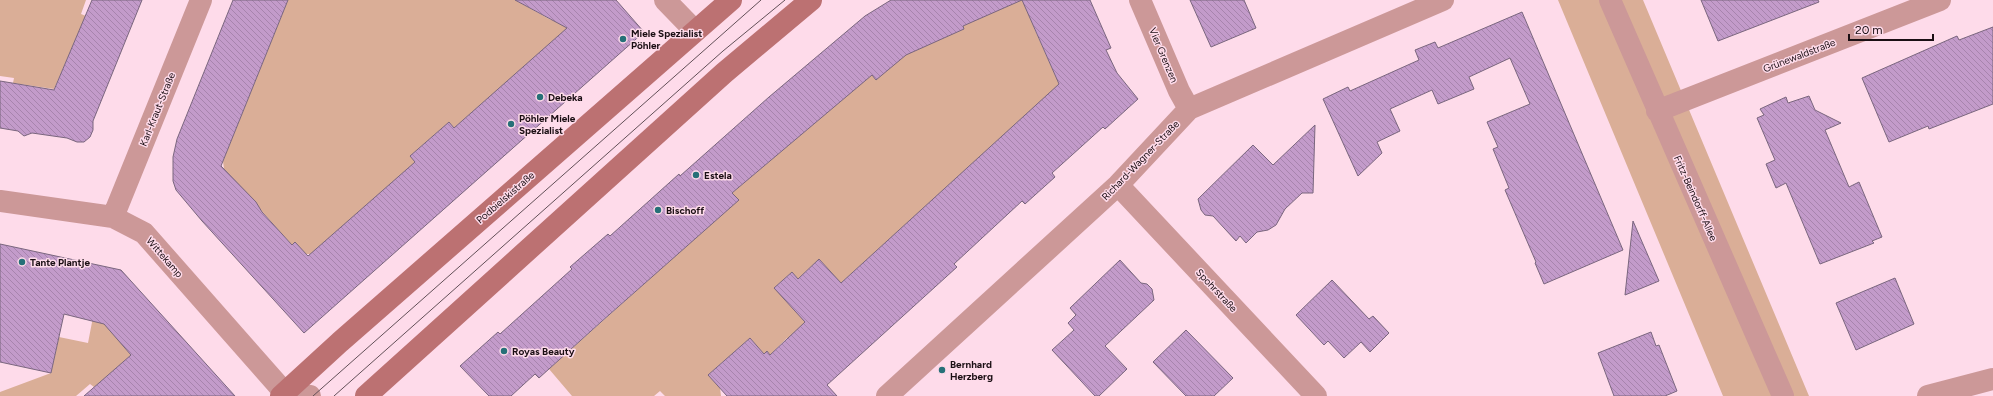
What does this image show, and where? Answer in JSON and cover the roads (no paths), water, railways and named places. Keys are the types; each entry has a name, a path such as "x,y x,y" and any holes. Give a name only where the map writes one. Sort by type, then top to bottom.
{"main road":[{"name":"Podbielskistraße","path":"284,395 352,331 731,0"},
{"path":"366,396 724,73 811,0"}],"street":[{"name":"Karl-Kraut-Straße","path":"113,217 201,0"},
{"path":"665,0 695,31"},
{"name":"Vier Grenzen","path":"1140,0 1179,91 1190,109"},
{"name":"Richard-Wagner-Straße","path":"887,396 1118,185 1190,109 1443,0"},
{"name":"Fritz-Beindorff-Allee","path":"1610,0 1657,111 1783,396"},
{"name":"Grünewaldstraße","path":"1657,111 1940,0"},
{"name":"Spohrstraße","path":"1118,185 1316,396"},
{"name":"Wittekamp","path":"0,201 113,217 144,232 284,395"},
{"path":"1928,396 1993,379"},
{"path":"284,395 310,396"}],"tram line":[{"path":"313,396 761,0"},
{"path":"334,396 723,51 785,0"}],"place":[{"name":"Miele Spezialist Pöhler","path":"623,39"},
{"name":"Debeka","path":"540,97"},
{"name":"Pöhler Miele Spezialist","path":"511,124"},
{"name":"Estela","path":"696,175"},
{"name":"Bischoff","path":"658,210"},
{"name":"Tante Plantje","path":"22,262"},
{"name":"Royas Beauty","path":"504,351"},
{"name":"Bernhard Herzberg","path":"942,370"}]}
